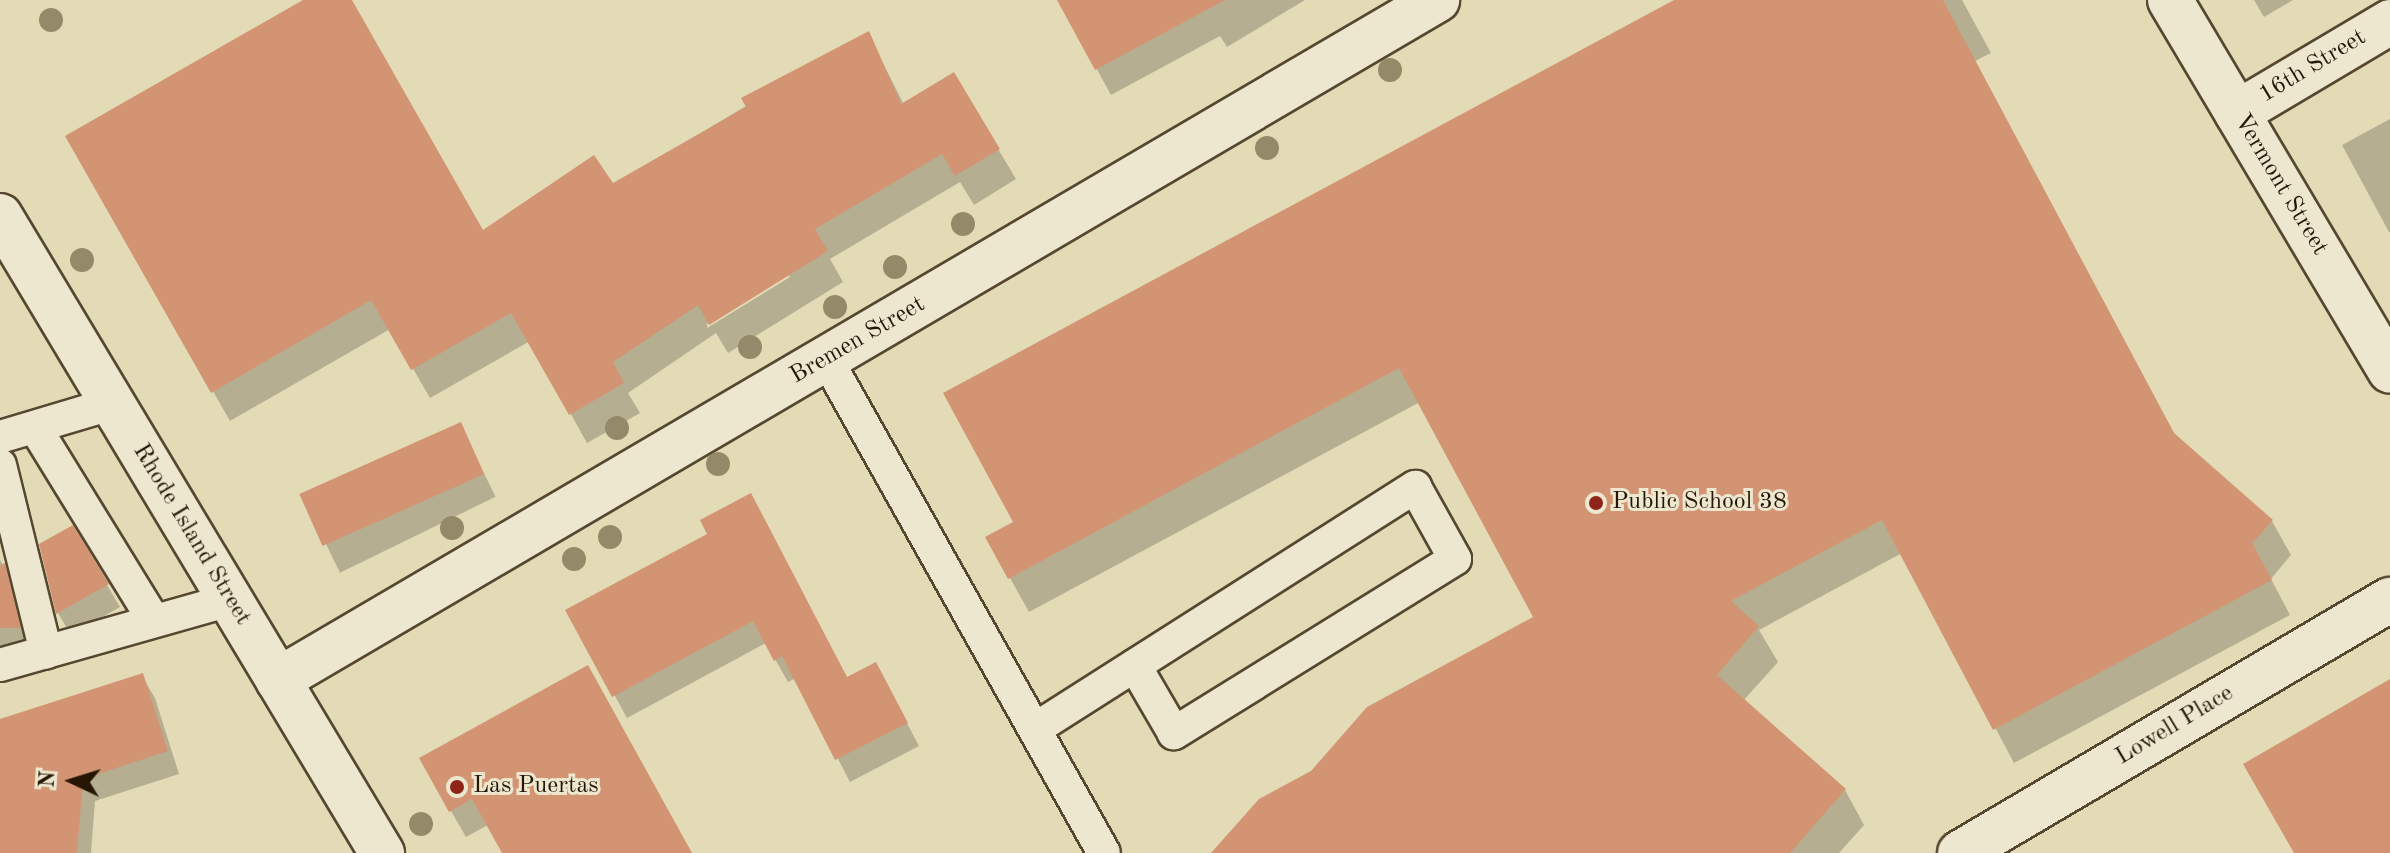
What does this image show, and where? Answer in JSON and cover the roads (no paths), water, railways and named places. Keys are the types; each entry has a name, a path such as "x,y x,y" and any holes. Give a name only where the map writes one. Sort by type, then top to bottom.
{"street":[{"name":"Bremen Street","path":"278,680 1437,0"},
{"name":"Vermont Street","path":"2170,0 2390,371"},
{"name":"16th Street","path":"2237,113 2390,22"},
{"name":"Rhode Island Street","path":"0,216 382,853"},
{"name":"Lowell Place","path":"1960,853 2390,600"}],"lane":[{"path":"827,360 1104,853"},
{"path":"0,437 36,429 111,404"},
{"path":"36,429 153,619"},
{"path":"0,465 46,652"},
{"path":"1035,729 1415,487 1455,559 1174,733 1135,666"},
{"path":"0,665 153,619 230,600"}],"place":[{"name":"Public School 38","path":"1596,503"},
{"name":"Las Puertas","path":"457,787"}]}
